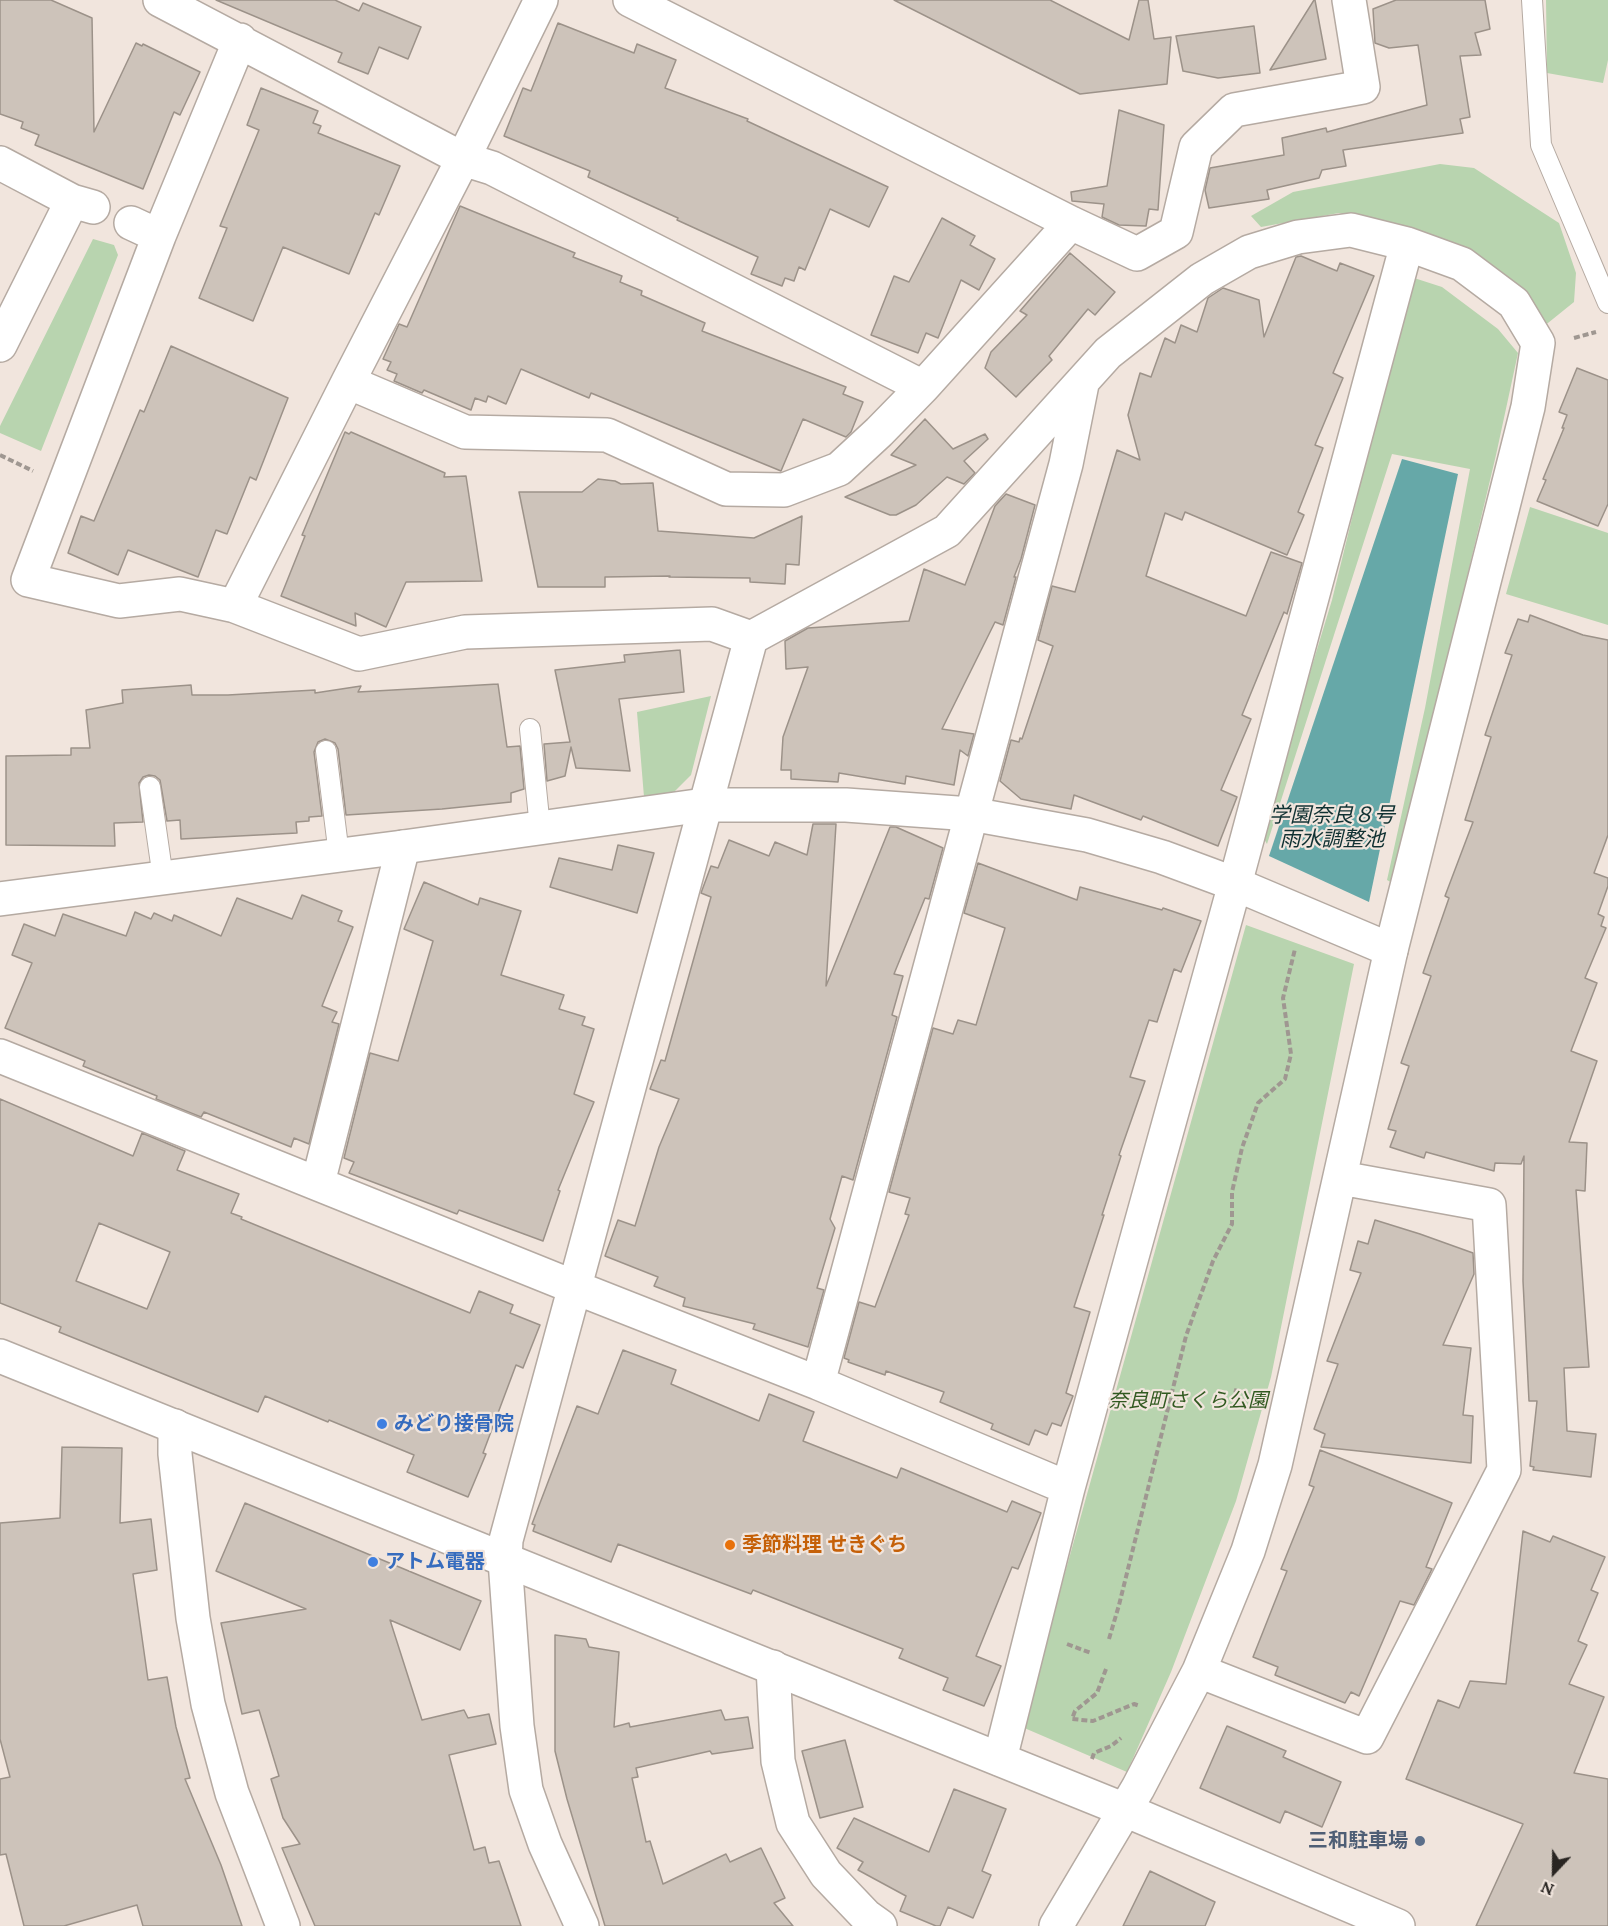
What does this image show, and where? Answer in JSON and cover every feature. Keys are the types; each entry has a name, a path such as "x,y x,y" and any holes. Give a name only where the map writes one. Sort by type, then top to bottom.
{"street":[{"path":"160,0 463,159 492,168 923,387"},
{"path":"235,606 463,159 541,0"},
{"path":"630,0 1071,223 1137,254 1176,232 1196,147 1234,111 1363,87 1349,0"},
{"path":"240,40 145,229 28,580 119,601 180,594 235,606 359,654 465,632 712,624 750,638"},
{"path":"0,163 83,204 0,345"},
{"path":"348,382 465,432 607,435 726,489 784,490 839,469 879,432 923,387 1071,223"},
{"path":"582,1926 545,1844 526,1790 517,1726 505,1560 506,1540 750,638 948,531 1108,353 1202,279 1249,252 1298,237 1351,230 1407,244 1462,264 1514,303 1538,343 1528,407 1391,950 1275,1465 1248,1551 1199,1671 1125,1810 1056,1926"},
{"path":"1000,1759 1068,1488 1235,884 1407,244"},
{"path":"818,1383 1066,464 1082,384"},
{"path":"0,899 704,806 846,805 971,814 1087,835 1162,857 1235,884 1391,950"},
{"path":"318,1183 403,847"},
{"path":"0,1056 818,1383 1068,1488"},
{"path":"1199,1671 1367,1737 1504,1470 1489,1205 1341,1178"},
{"path":"0,1356 1000,1759 1398,1926"},
{"path":"175,1426 175,1454 193,1618 208,1704 232,1794 283,1926"},
{"path":"773,1667 778,1761 793,1822 826,1874 866,1916 880,1926"}],"lane":[{"path":"1532,0 1541,145 1608,303"},
{"path":"530,729 540,828"},
{"path":"326,751 339,855"},
{"path":"150,787 163,878"}],"path":[{"path":"1572,338 1599,331"},
{"path":"0,455 33,471 31,483"},
{"path":"1109,1639 1186,1336 1213,1261 1232,1224 1232,1192 1242,1148 1258,1103 1285,1079 1291,1054 1283,999 1306,914"},
{"path":"1106,1669 1097,1693 1075,1711 1072,1719 1093,1721 1134,1704 1142,1706 1140,1713"},
{"path":"1088,1767 1094,1753 1111,1746 1125,1735"}],"green space":[{"path":"1546,0 1608,0 1608,60 1603,83 1547,73"},
{"path":"1440,164 1474,168 1559,223 1576,273 1574,302 1543,327 1438,238 1339,213 1261,227 1251,216 1293,192"},
{"path":"93,239 114,245 118,255 41,451 0,433 0,426"},
{"path":"1411,277 1442,287 1498,329 1518,353 1394,884 1387,880 1425,708 1470,469 1392,454 1267,844 1261,834 1332,600"},
{"path":"1530,507 1608,533 1608,625 1506,594"},
{"path":"711,696 691,775 670,796 644,797 637,712"},
{"name":"奈良町さくら公園","path":"1246,925 1354,964 1271,1377 1236,1501 1171,1672 1127,1772 1022,1727"}],"water":[{"name":"学園奈良８号 雨水調整池","path":"1402,459 1458,474 1369,902 1269,856"}],"building":[{"path":"0,0 51,0 92,18 94,132 136,43 142,46 143,44 200,72 180,115 174,112 143,189 35,145 39,135 21,128 23,122 0,114"},
{"path":"216,0 335,0 359,11 363,3 421,27 408,59 379,47 368,74 338,62 342,53"},
{"path":"894,0 1050,0 1129,40 1139,0 1148,0 1154,39 1171,37 1167,84 1080,94"},
{"path":"1314,0 1326,59 1270,70"},
{"path":"1396,0 1485,0 1490,29 1475,33 1481,55 1460,56 1470,117 1460,119 1463,133 1343,150 1346,166 1322,170 1319,178 1267,190 1269,199 1209,208 1205,190 1210,168 1284,155 1282,138 1326,128 1327,132 1427,105 1418,45 1389,48 1375,43 1373,9"},
{"path":"558,23 634,53 637,44 676,60 665,88 748,119 747,121 888,187 869,227 830,209 805,270 799,267 794,281 785,278 782,286 751,274 758,257 588,177 590,171 504,136 523,88 531,91"},
{"path":"1254,26 1260,73 1218,78 1183,71 1176,36"},
{"path":"261,88 318,111 313,123 321,126 318,133 400,166 379,215 375,213 349,274 283,247 253,321 199,298 227,228 220,226 259,130 247,125"},
{"path":"1119,110 1164,125 1158,210 1149,209 1146,226 1119,225 1102,217 1104,204 1072,201 1071,192 1107,186"},
{"path":"460,206 575,253 573,257 622,276 620,282 642,291 641,295 705,323 702,331 846,387 843,394 863,402 851,432 846,437 803,419 781,471 591,393 589,398 521,369 506,404 488,396 486,402 475,398 471,410 424,390 422,393 394,381 397,374 387,370 391,362 383,359 399,324 407,327"},
{"path":"942,218 975,236 970,245 995,259 979,290 961,280 938,338 926,333 918,353 871,335 894,276 909,282"},
{"path":"1070,253 1115,292 1095,315 1088,309 1049,356 1052,360 1016,397 985,368 991,352 1027,315 1020,311"},
{"path":"1301,256 1337,271 1340,263 1374,276 1333,373 1343,378 1315,445 1323,448 1298,512 1304,515 1287,555 1185,512 1182,520 1165,513 1146,576 1246,616 1271,552 1302,563 1287,614 1284,612 1242,715 1251,719 1221,790 1237,797 1218,846 1143,816 1141,820 1074,795 1071,809 1021,799 1000,781 1011,740 1019,742 1020,738 1022,739 1053,646 1038,640 1052,586 1075,592 1117,450 1140,460 1128,415 1140,373 1151,377 1165,338 1175,343 1181,325 1197,332 1208,298 1223,288 1259,300 1264,337 1296,257"},
{"path":"171,346 288,398 256,480 250,477 227,534 216,530 198,577 128,550 118,575 68,553 81,516 94,521 140,410 144,412"},
{"path":"1577,368 1608,380 1608,504 1598,526 1537,501 1546,480 1543,479 1564,428 1562,428 1567,415 1559,412"},
{"path":"925,419 953,449 985,434 988,439 964,461 975,473 964,484 947,477 916,505 896,515 890,515 845,497 916,465 891,455"},
{"path":"345,432 349,434 351,432 445,473 444,477 466,476 482,581 406,582 386,627 355,613 356,626 281,596 305,536 302,535"},
{"path":"598,479 621,484 653,483 658,531 754,538 802,516 799,565 786,564 785,584 750,582 750,578 670,576 605,577 605,587 538,587 519,492 582,492"},
{"path":"1006,494 1035,505 1003,625 995,622 942,729 974,734 968,756 960,750 954,785 906,776 905,784 839,773 838,782 791,779 791,770 781,770 783,737 808,667 786,669 785,641 808,628 909,621 924,569 965,585 995,506"},
{"path":"1530,615 1583,635 1608,640 1608,835 1594,873 1608,878 1608,886 1598,914 1604,917 1601,926 1606,928 1585,978 1597,983 1571,1051 1597,1061 1569,1142 1587,1143 1585,1191 1576,1190 1589,1367 1564,1368 1567,1431 1596,1434 1591,1477 1533,1470 1534,1467 1530,1466 1537,1401 1529,1401 1523,1281 1524,1156 1521,1164 1495,1163 1494,1171 1426,1152 1424,1158 1390,1147 1396,1131 1388,1129 1409,1066 1401,1063 1431,976 1423,973 1449,898 1445,896 1473,822 1465,820 1491,737 1485,735 1512,655 1505,653 1518,619 1528,622"},
{"path":"680,650 684,692 619,699 630,771 576,768 571,747 565,776 547,781 544,744 570,742 555,670 625,662 624,655"},
{"path":"498,684 507,747 520,746 524,789 511,793 511,802 346,815 338,749 335,743 325,739 318,742 314,752 322,816 309,817 309,821 296,822 297,833 181,839 180,820 167,821 160,780 149,775 143,777 139,783 143,822 114,823 115,846 6,845 6,756 71,755 71,748 90,748 86,710 123,703 122,690 191,685 192,695 228,695 315,690 315,693 361,686 358,692"},
{"path":"813,824 836,824 826,986 890,827 896,827 943,848 929,899 925,898 894,974 903,976 892,1015 897,1017 853,1180 842,1176 830,1219 835,1228 817,1288 824,1290 808,1347 753,1329 755,1324 683,1306 685,1298 654,1286 658,1277 605,1256 618,1220 635,1226 659,1147 679,1099 650,1089 661,1060 665,1061 711,897 701,893 711,866 718,868 729,840 769,856 775,842 807,855"},
{"path":"618,845 654,853 637,913 550,887 559,858 612,870"},
{"path":"978,863 1077,900 1080,887 1162,910 1163,908 1201,921 1181,972 1174,969 1157,1022 1149,1020 1130,1077 1145,1081 1119,1155 1121,1156 1102,1215 1104,1215 1074,1307 1090,1312 1066,1393 1073,1396 1061,1426 1052,1423 1047,1435 1035,1430 1029,1445 991,1429 993,1424 940,1402 944,1392 886,1371 885,1375 848,1362 849,1360 844,1358 859,1302 875,1307 909,1215 905,1214 910,1198 889,1192 933,1028 953,1034 958,1020 976,1025 1005,928 964,913"},
{"path":"424,882 478,905 480,898 521,911 501,975 564,995 559,1009 585,1017 582,1025 594,1029 574,1094 594,1102 558,1190 560,1191 543,1241 459,1210 457,1214 349,1173 354,1162 344,1158 370,1053 398,1061 433,941 404,929"},
{"path":"302,895 342,911 338,921 353,927 322,1006 337,1012 332,1022 339,1024 309,1144 294,1138 291,1147 204,1112 201,1117 156,1099 157,1096 83,1066 85,1061 5,1028 32,963 12,955 24,924 55,936 63,914 126,936 135,912 151,919 154,913 172,921 174,915 221,936 237,898 292,919"},
{"path":"0,1099 133,1156 142,1133 185,1151 177,1170 239,1194 231,1213 242,1217 241,1219 470,1313 479,1291 513,1305 510,1313 540,1325 523,1368 516,1365 483,1453 486,1454 468,1497 407,1472 414,1455 265,1396 258,1412 59,1332 61,1327 0,1303","holes":["99,1223 170,1252 147,1309 76,1281"]},
{"path":"1375,1220 1473,1253 1474,1274 1443,1345 1471,1348 1463,1415 1473,1416 1471,1463 1321,1447 1325,1434 1314,1429 1338,1364 1327,1361 1361,1273 1350,1270 1358,1241 1368,1244"},
{"path":"623,1350 676,1370 671,1384 759,1421 769,1394 814,1412 803,1441 897,1478 901,1468 1007,1512 1012,1501 1041,1513 1018,1569 1012,1567 976,1656 1001,1666 984,1706 943,1690 948,1678 899,1658 903,1649 753,1590 751,1594 618,1544 611,1562 533,1531 535,1525 532,1524 577,1406 598,1414"},
{"path":"62,1447 122,1448 120,1523 151,1519 157,1570 133,1574 148,1680 167,1677 176,1727 190,1778 185,1779 221,1865 242,1926 143,1926 137,1905 64,1926 24,1926 6,1854 0,1855 0,1779 10,1777 0,1739 0,1523 60,1518"},
{"path":"1320,1450 1452,1503 1426,1567 1432,1569 1414,1605 1400,1601 1359,1696 1351,1692 1345,1703 1275,1675 1278,1667 1253,1657 1287,1571 1281,1569 1314,1487 1309,1485"},
{"path":"245,1503 481,1601 460,1650 390,1620 422,1720 464,1710 468,1718 489,1714 496,1744 449,1755 474,1850 485,1847 489,1863 499,1861 521,1926 315,1926 282,1848 300,1844 283,1818 271,1779 279,1776 259,1710 242,1714 221,1623 306,1609 216,1571"},
{"path":"1523,1531 1550,1542 1553,1536 1605,1557 1591,1590 1598,1593 1578,1641 1587,1645 1569,1684 1604,1697 1574,1773 1608,1779 1608,1926 1476,1926 1523,1824 1406,1779 1438,1700 1459,1708 1470,1681 1506,1684"},
{"path":"555,1635 586,1639 589,1647 619,1652 614,1727 629,1723 630,1727 721,1710 725,1720 748,1717 753,1748 712,1754 710,1751 636,1768 638,1777 632,1778 646,1842 650,1841 663,1884 726,1854 730,1862 761,1848 785,1898 774,1903 793,1926 605,1926 555,1751"},
{"path":"1227,1726 1286,1751 1283,1757 1341,1782 1322,1827 1285,1811 1280,1823 1200,1788"},
{"path":"845,1740 863,1807 820,1818 802,1751"},
{"path":"954,1789 1006,1809 982,1871 991,1875 973,1918 948,1907 940,1926 936,1926 900,1911 906,1896 858,1870 863,1862 837,1848 854,1818 929,1852"},
{"path":"1150,1871 1215,1902 1205,1926 1123,1926"}],"place":[{"name":"みどり接骨院","path":"382,1424"},
{"name":"季節料理 せきぐち","path":"730,1545"},
{"name":"アトム電器","path":"373,1562"},
{"name":"三和駐車場","path":"1420,1841"}]}
